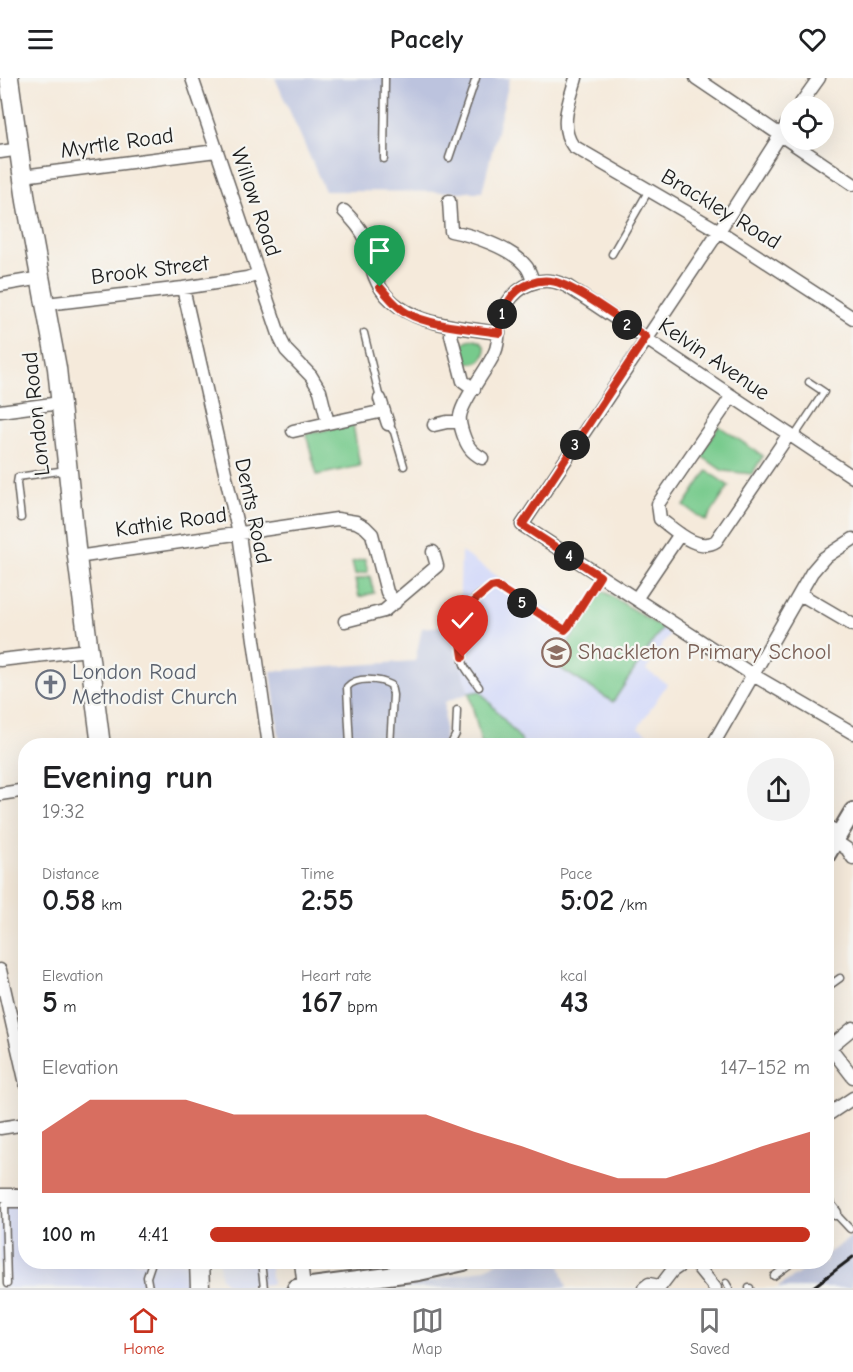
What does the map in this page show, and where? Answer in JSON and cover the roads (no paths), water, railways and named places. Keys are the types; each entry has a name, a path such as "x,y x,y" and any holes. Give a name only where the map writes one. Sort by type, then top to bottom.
{"main road":[{"name":"London Road","path":"9,78 60,403 76,557 100,738"},
{"path":"199,1269 200,1288"}],"street":[{"name":"Willow Road","path":"192,78 281,340 286,350 316,383 328,423"},
{"name":"Brackley Road","path":"576,78 564,129 573,146 583,154 719,231 853,318"},
{"path":"696,78 780,135 719,231 522,525 600,576 640,594 753,675 853,732"},
{"path":"806,96 819,78"},
{"path":"0,152 20,149"},
{"path":"802,150 853,184"},
{"name":"Myrtle Road","path":"23,176 216,151"},
{"path":"449,201 450,231 472,235 524,263 531,273 533,282 512,296 499,321 500,333 495,352 463,408 459,422 471,452 482,458"},
{"path":"344,212 358,226 369,247 372,269 380,287 395,304 408,314 419,318 452,326 500,333"},
{"name":"Brook Street","path":"46,304 183,288 247,278 258,274"},
{"path":"0,285 41,278"},
{"name":"Kelvin Avenue","path":"533,282 550,280 567,286 853,477"},
{"name":"Dents Road","path":"183,288 239,534 268,738"},
{"path":"452,326 451,335 463,381 474,389"},
{"path":"732,396 658,504 660,519 680,534 700,545 709,546 716,541 791,436"},
{"path":"0,411 60,403"},
{"path":"293,431 328,423 382,405 388,424"},
{"path":"434,425 459,422"},
{"name":"Kathie Road","path":"76,557 337,519 356,522 372,534 387,592 395,603"},
{"path":"640,594 680,534"},
{"path":"717,738 812,572 824,558 853,539"},
{"path":"345,621 374,615 395,603 436,566 433,552"},
{"path":"800,594 853,625"},
{"path":"0,660 88,650"},
{"path":"0,794 18,791"},
{"path":"853,811 834,833 853,858"},
{"path":"0,970 18,1049"},
{"path":"834,1040 853,1028"},
{"path":"834,1052 853,1077"},
{"path":"834,1111 853,1098"},
{"path":"0,1128 18,1125"},
{"path":"0,1195 18,1194"},
{"path":"301,1269 300,1288 391,1269"},
{"path":"644,1288 649,1284 659,1287 678,1269"},
{"path":"695,1269 722,1287"}],"lane":[{"path":"384,159 385,78"},
{"path":"449,158 476,78"},
{"path":"612,254 649,190"},
{"path":"369,247 393,240"},
{"path":"364,333 382,405"},
{"path":"791,436 824,392 808,382"},
{"path":"388,424 394,432 404,466"},
{"path":"21,518 16,483 18,477 67,470"},
{"path":"480,687 465,667 461,643 471,602 491,587 496,586 565,630 600,576"},
{"path":"350,738 347,687 351,683 365,680 382,681 391,686 393,695 390,738"},
{"path":"454,738 457,710"},
{"path":"834,982 840,978"},
{"path":"7,1284 5,1204 18,1204"},
{"path":"835,1213 849,1229"},
{"path":"149,1288 147,1277 150,1269"},
{"path":"262,1269 264,1288"},
{"path":"774,1276 784,1269"}],"railway":[{"path":"812,1288 853,1257"}],"place":[{"name":"Shackleton Primary School","path":"557,652"},
{"name":"London Road Methodist Church","path":"51,685"}]}
